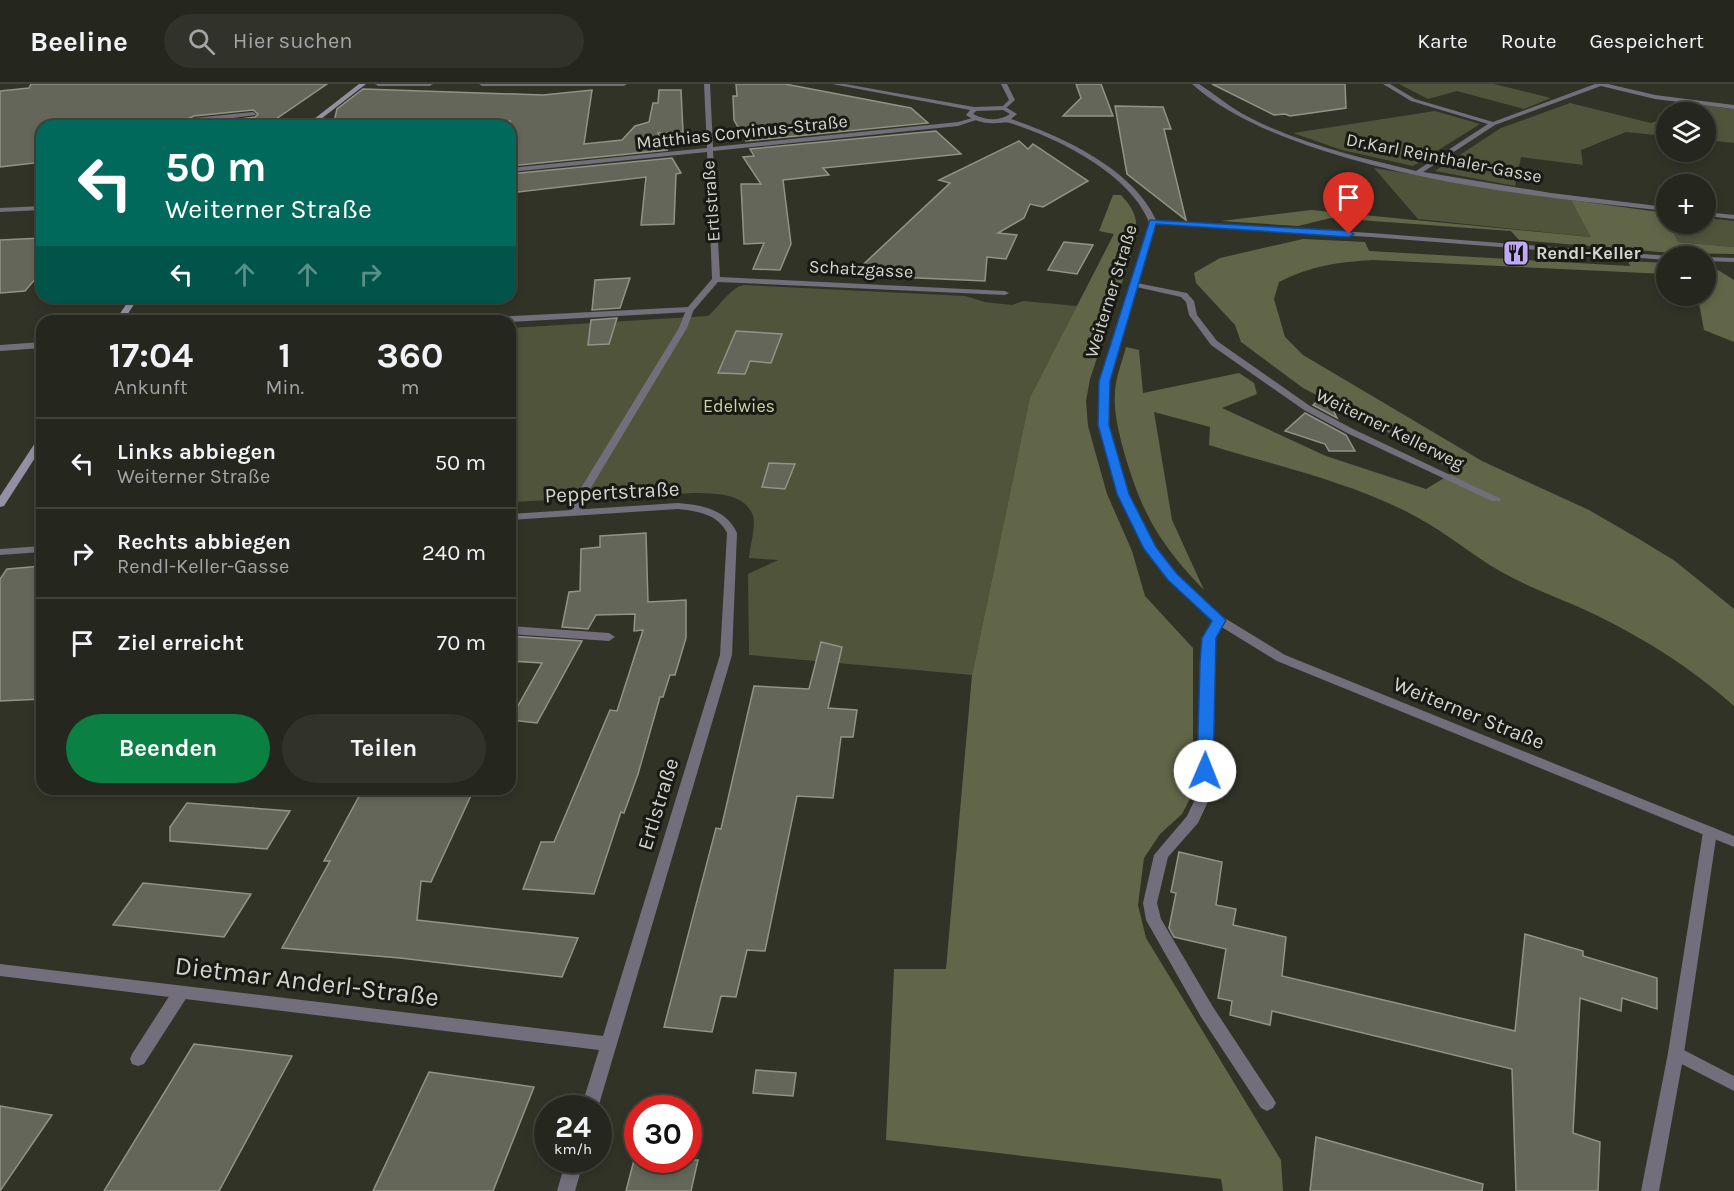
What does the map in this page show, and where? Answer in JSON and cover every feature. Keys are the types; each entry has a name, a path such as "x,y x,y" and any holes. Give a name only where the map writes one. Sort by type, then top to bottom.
{"main road":[{"path":"316,120 363,84"},
{"path":"0,504 36,448"}],"street":[{"path":"378,84 430,84"},
{"path":"482,84 624,84"},
{"name":"Ertlstraße","path":"707,84 708,151 716,279"},
{"path":"835,84 974,109 1004,108 1014,114 1006,120"},
{"path":"1004,84 1012,100 1004,108"},
{"name":"Dr.Karl Reinthaler-Gasse","path":"1195,84 1216,102 1239,116 1335,152 1419,172 1568,197 1656,208"},
{"path":"1386,84 1413,100 1493,124"},
{"path":"1419,172 1493,124 1601,84 1655,97 1734,107"},
{"path":"974,109 968,113 976,119"},
{"path":"194,120 253,114"},
{"name":"Matthias Corvinus-Straße","path":"516,169 958,124 976,119 1006,120"},
{"name":"Weiterner Straße","path":"1006,120 1066,143 1106,170 1144,202 1153,222 1105,381 1104,425 1123,494 1150,549 1180,585 1219,620 1281,658 1322,677 1734,842"},
{"path":"0,210 36,208"},
{"path":"1716,215 1734,217"},
{"path":"1153,222 1371,235 1656,257"},
{"path":"1716,259 1734,260"},
{"path":"576,512 581,496 683,328 690,309 716,279"},
{"name":"Schatzgasse","path":"716,279 1005,293"},
{"name":"Weiterner Kellerweg","path":"1135,284 1184,295 1190,301 1193,315 1214,343 1307,408 1350,431 1496,499"},
{"path":"516,319 690,309"},
{"path":"0,348 36,345"},
{"name":"Peppertstraße","path":"516,517 678,506 700,508 715,514"},
{"name":"Ertlstraße","path":"594,1095 726,655 732,533 729,523 715,514"},
{"path":"0,552 36,549"},
{"path":"1219,620 1209,638 1204,793 1193,819 1161,855 1150,903 1154,920 1207,1012 1267,1103"},
{"path":"516,630 609,637"},
{"path":"1650,1191 1676,1053 1710,832"},
{"name":"Dietmar Anderl-Straße","path":"0,970 608,1044"},
{"path":"138,1059 181,992"},
{"path":"1676,1053 1734,1084"},
{"path":"566,1191 571,1173"}],"green space":[{"path":"1399,84 1494,84 1551,98 1524,109 1457,91 1428,99"},
{"path":"1570,103 1651,123 1656,121 1656,135 1626,132 1581,150 1583,165 1521,157 1515,186 1435,171 1501,128"},
{"path":"1716,107 1734,109 1734,143 1716,141"},
{"path":"1435,111 1480,124 1413,166 1342,150 1293,133"},
{"path":"1374,168 1571,200 1592,237 1418,219"},
{"path":"1113,195 1121,195 1130,205 1136,220 1136,240 1090,379 1086,401 1088,426 1107,494 1132,551 1145,596 1193,648 1193,793 1182,814 1160,834 1144,858 1138,905 1146,938 1281,1160 1283,1191 1223,1191 1221,1179 886,1140 894,969 946,969 972,675 1030,397 1114,234 1099,231"},
{"path":"1571,200 1656,212 1656,234 1674,234 1678,242 1734,247 1734,254 1716,254 1716,246 1656,246 1656,252 1519,240 1511,231 1331,218 1298,226 1221,221 1311,210 1591,237"},
{"path":"1716,219 1734,221 1734,247 1678,242 1674,234 1716,234"},
{"path":"1303,239 1365,242 1369,251 1630,266 1628,261 1656,262 1656,274 1360,261 1325,266 1302,272 1279,282 1274,299 1285,337 1303,355 1482,461 1589,510 1639,539 1675,561 1734,609 1734,706 1703,680 1634,635 1500,571 1427,523 1402,510 1349,487 1209,445 1210,427 1154,412 1172,520 1204,590 1175,557 1154,527 1145,511 1131,474 1115,409 1117,378 1126,347 1139,350 1143,393 1239,373 1254,383 1257,394 1222,408 1326,456 1426,489 1454,472 1418,448 1303,388 1241,342 1235,325 1196,283 1194,273 1220,258"},
{"path":"1716,269 1734,280 1734,342 1704,330 1700,306 1716,306"},
{"name":"Edelwies","path":"743,285 965,296 985,302 1012,305 1023,301 1077,306 1030,397 972,675 749,655 748,574 778,560 749,558 754,520 749,508 736,498 720,494 695,493 516,502 516,328 708,316 738,287"}],"building":[{"path":"31,84 327,84 274,120 234,120 255,117 258,114 253,110 194,116 185,120 36,120 36,163 0,167 0,91 29,88"},
{"path":"736,84 785,84 911,108 928,123 746,141 734,120 733,96 737,96"},
{"path":"1076,84 1101,84 1113,116 1063,116 1081,98"},
{"path":"1212,84 1345,84 1346,108 1290,116 1274,115"},
{"path":"363,89 543,95 592,90 584,144 622,140 635,126 649,122 653,103 658,103 659,90 681,90 683,132 658,133 667,150 516,165 516,120 334,120 337,109"},
{"path":"1115,106 1163,107 1171,129 1164,129 1186,220 1127,174"},
{"path":"936,131 961,154 823,168 829,175 783,180 791,244 780,270 753,269 764,243 744,244 741,184 761,184 743,157 754,156 750,149"},
{"path":"1019,141 1028,149 1033,144 1088,181 1043,207 1030,204 1024,218 998,233 1017,235 1006,259 987,257 985,281 852,275 950,183 939,180"},
{"path":"672,158 681,173 676,174 674,224 641,225 646,177 516,192 516,173"},
{"path":"36,238 36,278 25,291 0,293 0,240"},
{"path":"1064,242 1093,245 1077,274 1048,270"},
{"path":"630,278 620,308 592,310 595,280"},
{"path":"617,318 609,344 588,345 591,320"},
{"path":"736,331 782,334 771,363 750,361 745,374 718,373"},
{"path":"1325,394 1337,418 1313,405"},
{"path":"1305,413 1346,435 1355,451 1329,451 1325,444 1285,431"},
{"path":"769,463 795,464 785,489 762,487"},
{"path":"646,533 648,602 686,600 686,638 675,675 670,675 663,697 660,697 638,774 624,813 621,812 594,894 523,889 541,842 554,842 610,710 617,711 643,630 634,631 635,614 596,615 588,629 562,627 569,592 580,591 581,549 600,547 600,536"},
{"path":"36,567 36,699 0,701 0,579 7,569"},
{"path":"516,636 582,641 537,723 516,721 516,709 542,663 516,661"},
{"path":"821,642 842,647 828,708 857,710 853,737 841,737 833,798 797,796 765,951 747,950 736,997 721,996 712,1032 664,1027 716,828 721,829 754,686 809,689"},
{"path":"360,795 471,795 431,882 421,881 417,920 578,938 562,977 400,958 282,948 330,861 324,861"},
{"path":"187,803 290,811 267,849 170,841 170,827"},
{"path":"1179,852 1222,862 1216,905 1236,909 1233,925 1286,937 1282,976 1515,1031 1525,934 1583,951 1583,956 1657,978 1657,1009 1622,998 1621,1011 1580,998 1573,1133 1600,1142 1598,1191 1516,1191 1512,1069 1272,1011 1270,1025 1230,1015 1232,1001 1218,998 1226,949 1174,937 1169,928 1176,893 1171,892"},
{"path":"143,883 251,894 224,937 113,925"},
{"path":"194,1044 292,1056 219,1191 104,1191"},
{"path":"756,1070 796,1073 793,1096 753,1093"},
{"path":"429,1072 534,1087 493,1191 373,1191"},
{"path":"0,1106 52,1115 0,1191"},
{"path":"1316,1137 1483,1184 1482,1191 1310,1191"},
{"path":"631,1173 695,1173 691,1191 626,1191"}],"place":[{"name":"Rendl-Keller","path":"1516,253"}],"route":[{"path":"1205,771 1209,638 1219,620 1194,600 1173,577 1150,549 1135,521 1123,494 1104,425 1105,381 1153,222 1349,234"}]}
